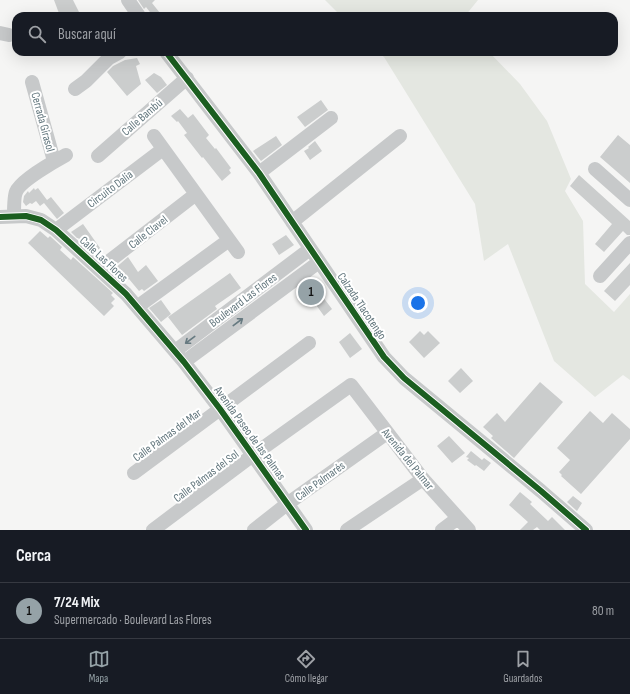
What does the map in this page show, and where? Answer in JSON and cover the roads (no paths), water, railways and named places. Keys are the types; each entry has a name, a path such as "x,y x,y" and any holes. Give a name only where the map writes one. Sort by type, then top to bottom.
{"street":[{"path":"128,0 136,12"},
{"path":"75,89 86,82 113,56"},
{"name":"Calzada Tlacotengo","path":"169,56 259,173 384,357 404,378 586,530"},
{"name":"Calle Bambú","path":"98,156 187,78"},
{"name":"Cerrada Girasol","path":"7,216 15,192 23,183 60,158 32,82"},
{"path":"259,173 331,118"},
{"path":"154,136 238,252"},
{"path":"292,222 400,136"},
{"name":"Circuito Dalia","path":"56,230 164,149"},
{"path":"594,169 630,200"},
{"name":"Calle Clavel","path":"99,270 196,194"},
{"name":"Calle Las Flores","path":"7,216 26,216 41,220 56,230 126,294 175,351"},
{"path":"137,306 229,240"},
{"path":"600,276 630,243"},
{"name":"Boulevard Las Flores","path":"175,351 310,249"},
{"name":"Boulevard Las Flores","path":"184,362 319,262"},
{"name":"Calle Palmas del Mar","path":"134,473 309,343"},
{"name":"Avenida Paseo de las Palmas","path":"175,351 220,409 306,530"},
{"name":"Avenida del Palmar","path":"351,385 423,479 469,530"},
{"name":"Calle Palmas del Sol","path":"153,530 252,455 351,385"},
{"name":"Calle Palmarés","path":"254,530 287,504 387,433"},
{"path":"347,530 423,479"},
{"path":"442,530 458,518"}],"place":[{"name":"7/24 Mix","path":"311,292"}]}
